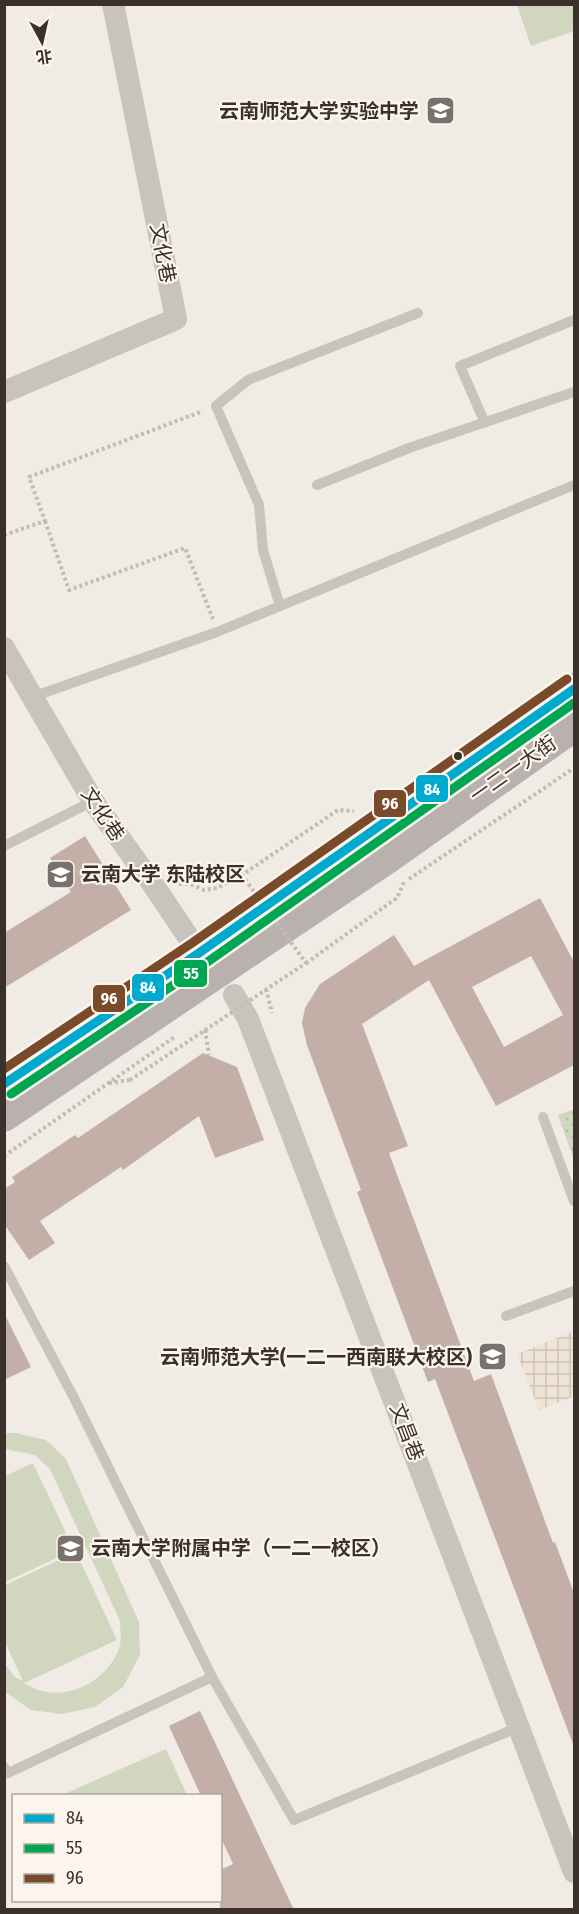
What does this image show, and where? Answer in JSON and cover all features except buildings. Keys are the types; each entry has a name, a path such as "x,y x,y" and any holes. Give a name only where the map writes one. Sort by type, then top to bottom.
{"main road":[{"name":"一二一大街","path":"4,1084 215,974 574,689"},
{"name":"一二一大街","path":"4,1115 389,856 574,725"}],"street":[{"name":"文化巷","path":"4,392 176,319 113,4"},
{"name":"文化巷","path":"4,648 93,801 215,974"},
{"name":"文昌巷","path":"215,974 248,1019 574,1872"}],"lane":[{"path":"280,606 263,550 259,505 216,406 248,380 418,313"},
{"path":"485,423 460,366 574,320"},
{"path":"316,485 409,448 574,392"},
{"path":"32,697 217,632 574,485"},
{"path":"4,846 93,801"},
{"path":"543,1117 574,1201"},
{"path":"4,1266 73,1396 212,1677 294,1820 519,1727"},
{"path":"506,1316 574,1292"},
{"path":"4,1767 8,1773 212,1677"}],"path":[{"path":"216,406 30,477 69,590 185,548 217,632"},
{"path":"4,535 45,521"},
{"path":"395,888 574,768"},
{"path":"154,886 190,884 204,890 217,888 242,875 338,810 362,811"},
{"path":"242,875 306,963"},
{"path":"107,1084 130,1080 306,963 398,898 404,882"},
{"path":"292,957 301,951"},
{"path":"205,1030 209,1055"},
{"path":"4,1156 176,1036"}],"green space":[{"path":"517,5 574,5 574,31 531,46"},
{"path":"574,1109 574,1160 558,1115"},
{"path":"5,1433 16,1433 46,1440 66,1459 139,1622 140,1655 123,1687 95,1707 62,1714 31,1710 5,1692 5,1664 15,1677 23,1681 5,1642 5,1585 76,1552 117,1640 24,1683 38,1690 52,1692 66,1692 79,1688 92,1682 103,1673 119,1649 121,1639 120,1621 50,1469 35,1455 5,1449"},
{"path":"33,1463 74,1550 5,1582 5,1476"},
{"path":"166,1749 187,1794 64,1794"}],"shaded area":[{"path":"574,1331 574,1396 539,1410 517,1354"}],"transit line":[{"name":"96","path":"4,1069 192,943 567,679"},
{"name":"84","path":"4,1084 199,953 574,689"},
{"name":"55","path":"11,1094 206,963 574,703"}],"place":[{"name":"云南师范大学实验中学","path":"440,111"},
{"name":"云南大学 东陆校区","path":"60,874"},
{"name":"云南师范大学(一二一西南联大校区)","path":"493,1357"},
{"name":"云南大学附属中学（一二一校区）","path":"70,1548"}]}
